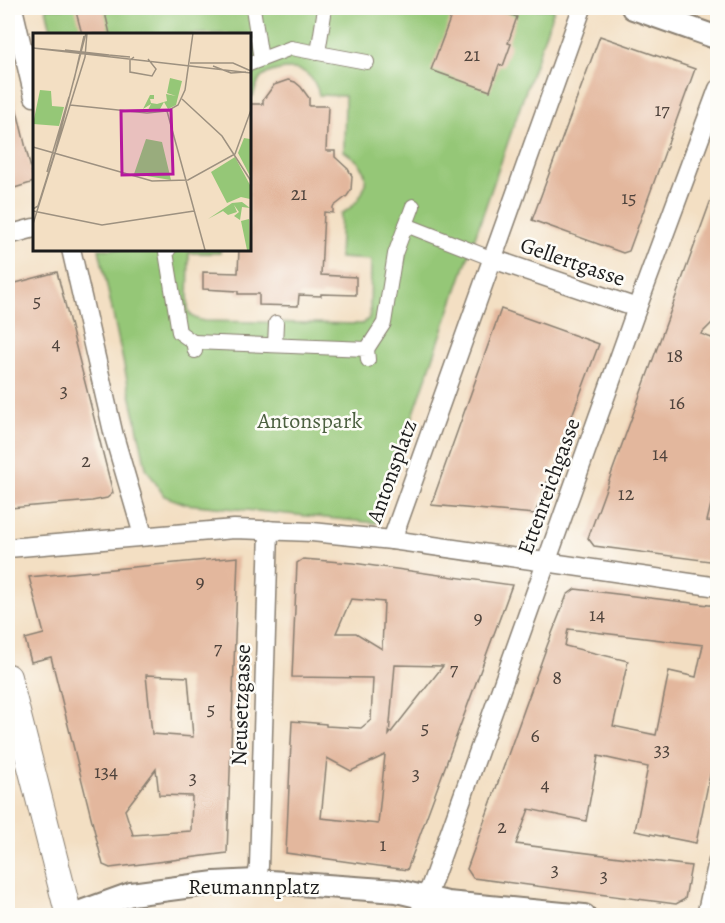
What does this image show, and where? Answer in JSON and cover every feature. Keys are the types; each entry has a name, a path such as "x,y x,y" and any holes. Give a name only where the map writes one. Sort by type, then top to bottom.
{"main road":[{"path":"8,677 70,915"}],"street":[{"path":"13,8 33,93"},
{"path":"253,8 255,62 291,48 367,62"},
{"path":"318,53 325,8"},
{"name":"Antonsplatz","path":"8,548 234,529 312,532 392,540 582,8"},
{"path":"633,8 717,38"},
{"name":"Ettenreichgasse","path":"422,906 717,90"},
{"path":"168,250 166,252 179,332 194,347 275,345 367,354 384,324 395,254 413,206"},
{"path":"406,225 493,259"},
{"path":"8,235 33,228"},
{"path":"71,250 114,436 143,536"},
{"name":"Gellertgasse","path":"493,259 637,308"},
{"path":"275,345 276,323"},
{"name":"Neusetzgasse","path":"256,881 260,854 269,530"},
{"path":"392,540 717,587"},
{"path":"706,915 717,861"},
{"name":"Reumannplatz","path":"70,915 131,894 204,884 256,881 397,891 422,906 447,903 584,915"}],"green space":[{"name":"Antonspark","path":"46,8 554,9 376,523 186,504 164,496 146,468 99,250 220,250 220,253 189,253 188,308 192,316 204,321 362,324 369,318 370,311 371,260 339,258 341,214 358,199 365,185 364,170 354,158 344,151 345,96 319,95 318,89 307,74 291,69 277,70 265,75 258,82 253,96 250,95 250,33 52,33"}],"building":[{"path":"75,8 104,8 110,33 82,33"},
{"path":"454,8 492,8 517,17 503,66 499,65 490,91 431,70"},
{"path":"600,36 695,69 629,251 623,253 532,220"},
{"path":"288,80 295,82 309,98 309,106 328,106 326,151 335,151 335,157 352,176 351,190 347,196 333,207 333,213 324,212 321,275 356,277 356,295 299,295 298,306 259,305 259,294 238,294 238,291 203,289 203,272 238,273 239,250 250,250 250,104 263,104 263,100 274,85"},
{"path":"8,98 14,98 33,182 8,190"},
{"path":"716,186 717,318 701,334 717,340 717,480 707,521 717,522 717,562 594,546 588,538"},
{"path":"57,272 113,493 107,498 92,501 10,508 8,498 8,285"},
{"path":"501,309 599,344 535,514 431,505"},
{"path":"238,557 227,853 110,868 103,865 51,657 31,662 25,639 44,634 29,577","holes":["146,675 188,677 193,737 152,734","156,769 159,795 192,796 191,831 133,835 125,810"]},
{"path":"303,559 353,563 512,585 407,870 286,853 292,721 361,728 371,720 373,678 292,677 297,563","holes":["351,599 384,602 382,649 356,633 336,633","395,665 443,666 389,735","385,755 378,824 321,818 327,758 351,771"]},
{"path":"575,589 717,606 717,741 696,843 635,831 648,767 598,756 586,821 529,809 516,844 691,866 685,899 676,904 473,878 467,869 567,595","holes":["568,629 703,645 696,677 669,671 656,735 613,726 628,661 565,646"]}]}
